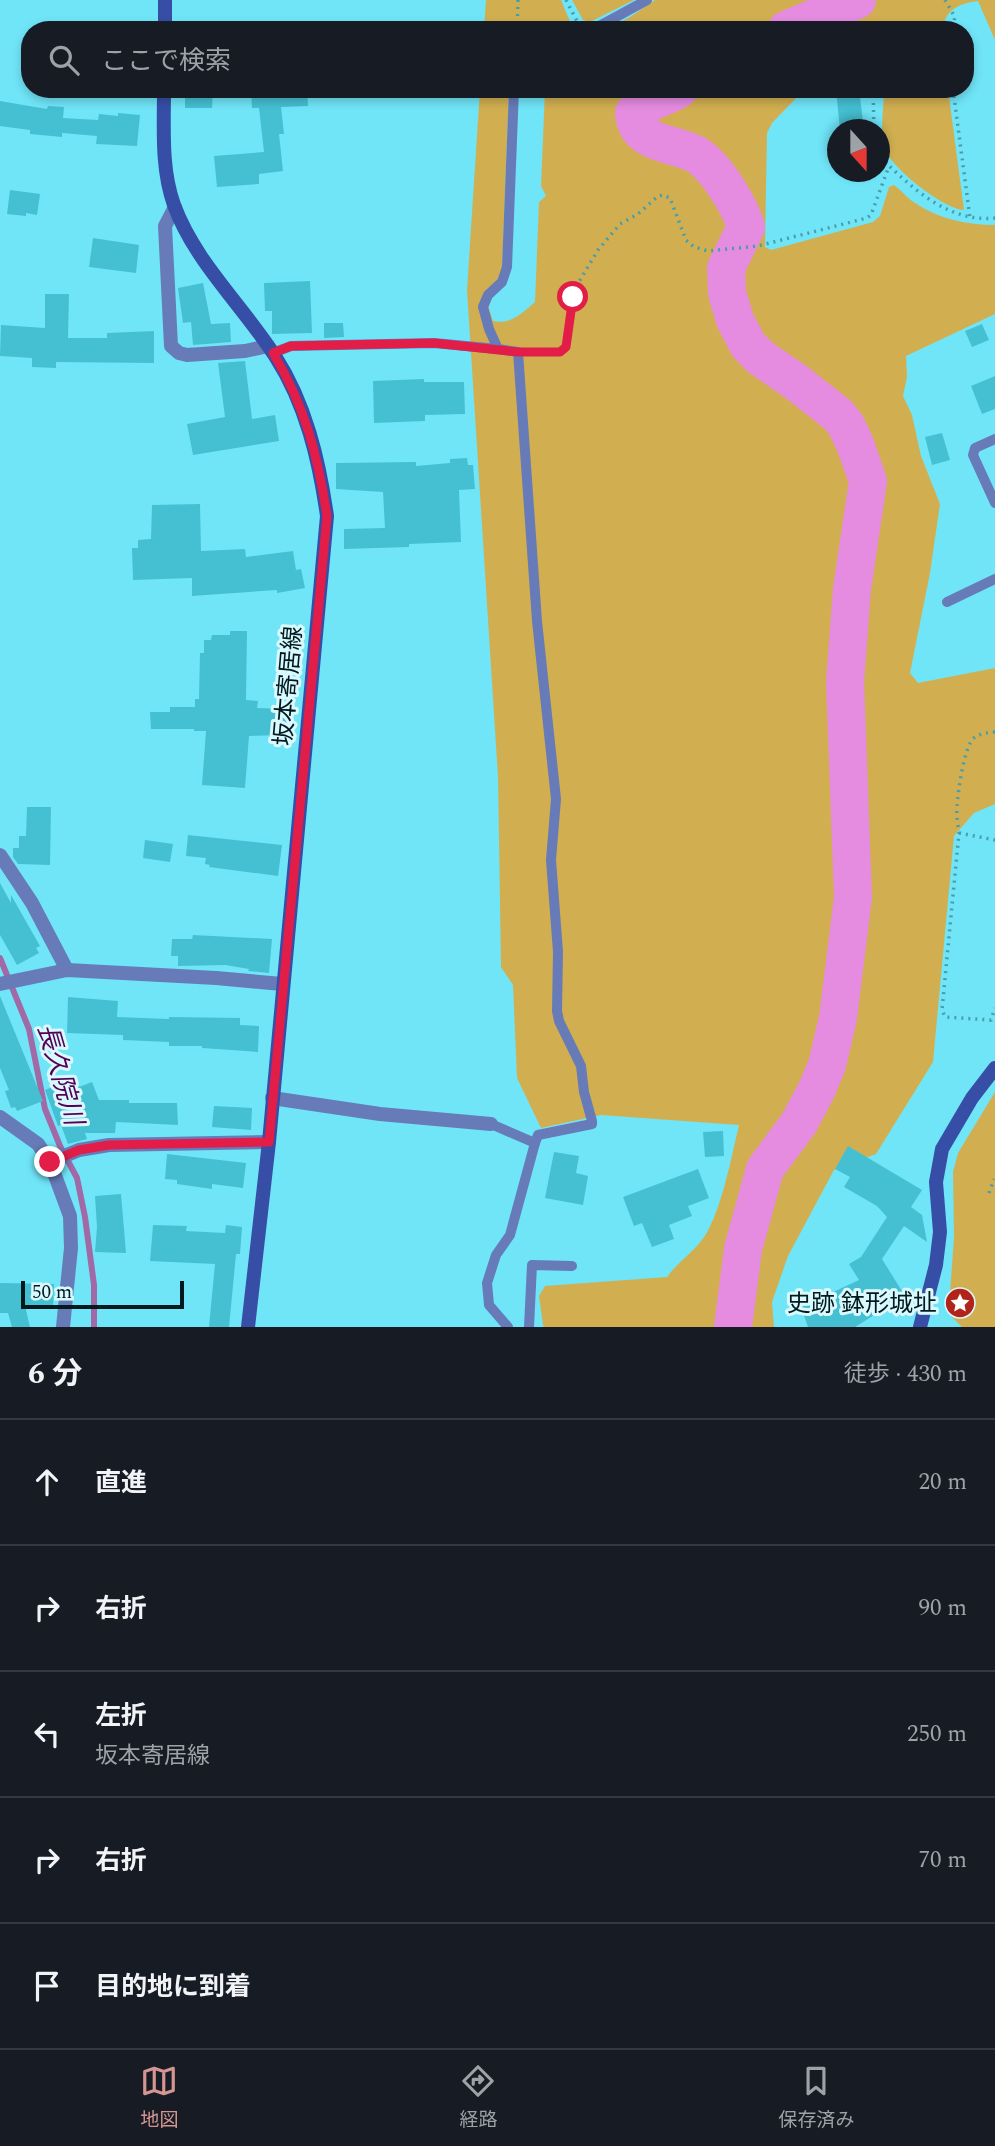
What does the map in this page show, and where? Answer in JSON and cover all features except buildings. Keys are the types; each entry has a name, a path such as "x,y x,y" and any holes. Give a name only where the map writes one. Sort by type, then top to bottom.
{"main road":[{"path":"163,0 164,21"},
{"name":"坂本寄居線","path":"164,98 164,148 175,207 187,234 286,373 320,465 327,516 269,1142 248,1327"},
{"path":"920,1327 936,1265 940,1233 936,1182 942,1150 972,1098 995,1068"}],"street":[{"path":"175,207 165,226 171,346 179,353 187,355 271,350"},
{"path":"0,855 32,903 67,970"},
{"path":"0,984 67,970 282,984"},
{"path":"272,1098 380,1114 492,1124"},
{"path":"2,1122 38,1144 52,1161 71,1216 71,1248 63,1327"},
{"path":"52,1161 79,1150 109,1145 269,1142"}],"lane":[{"path":"608,21 647,0"},
{"path":"498,349 483,307 488,295 502,282 507,267 514,98"},
{"path":"271,350 291,346 421,344 518,352 537,621 556,799 551,860 558,952 557,1011 564,1033 579,1060 592,1124 538,1135 534,1143 510,1235 496,1255 486,1283 489,1305 508,1327"},
{"path":"995,439 975,448 972,455 995,503"},
{"path":"947,602 995,579"},
{"path":"492,1124 534,1143"},
{"path":"530,1327 532,1265 572,1266"}],"path":[{"path":"517,21 518,0"},
{"path":"566,0 577,21"},
{"path":"945,0 955,17 954,21"},
{"path":"873,98 874,119"},
{"path":"954,98 970,218"},
{"path":"890,167 919,194 954,213 970,218 995,218"},
{"path":"518,352 560,352 566,347 577,285 609,234 657,197 667,195 670,198 686,240 694,247 708,251 758,246 867,218 871,215 883,182"},
{"path":"995,732 984,733 969,743 956,808 959,834 942,1010 945,1017 991,1020 995,1008"},
{"path":"959,834 995,840"},
{"path":"989,1192 994,1179"}],"shaded area":[{"path":"486,0 561,0 570,21 485,21"},
{"path":"572,0 634,0 592,21 583,20"},
{"path":"655,0 995,0 995,40 978,1 954,9 945,21 622,21"},
{"path":"479,98 509,98 502,270 498,279 484,293 493,321 511,320 535,302 539,202 546,196 541,186 545,98 796,98 772,123 767,133 765,247 771,250 873,222 880,216 889,187 894,185 924,209 943,217 974,224 995,225 995,314 906,356 907,377 903,396 912,415 921,456 940,504 930,573 910,673 918,683 995,668 995,804 974,813 954,836 933,1062 876,1154 834,1170 788,1256 772,1302 774,1327 543,1325 539,1296 545,1286 667,1277 708,1231 724,1186 739,1125 601,1115 541,1128 517,1078 513,985 501,967 498,777 467,290"},
{"path":"883,98 949,98 964,210 933,196 909,178 891,159 890,119 882,119"},
{"path":"995,1092 995,1327 962,1327 950,1315 949,1307 954,1237 953,1172 958,1153"}],"waterway":[{"path":"807,21 857,0"},
{"path":"661,98 634,113 636,124 649,137 697,155 712,168 726,188 746,227 726,268 727,293 735,320 748,345 761,358 838,415 855,444 868,481 852,589 845,682 853,897 838,1018 827,1065 817,1089 799,1123 765,1169 743,1249 733,1327"},
{"name":"長久院川","path":"0,958 29,1029 45,1109 77,1178 94,1285 94,1327"}],"place":[{"name":"史跡 鉢形城址","path":"960,1303"}],"route":[{"path":"50,1162 79,1150 109,1145 269,1142 327,516 320,465 305,419 286,373 273,353 291,346 434,343 518,352 560,352 566,347 573,297"}]}
